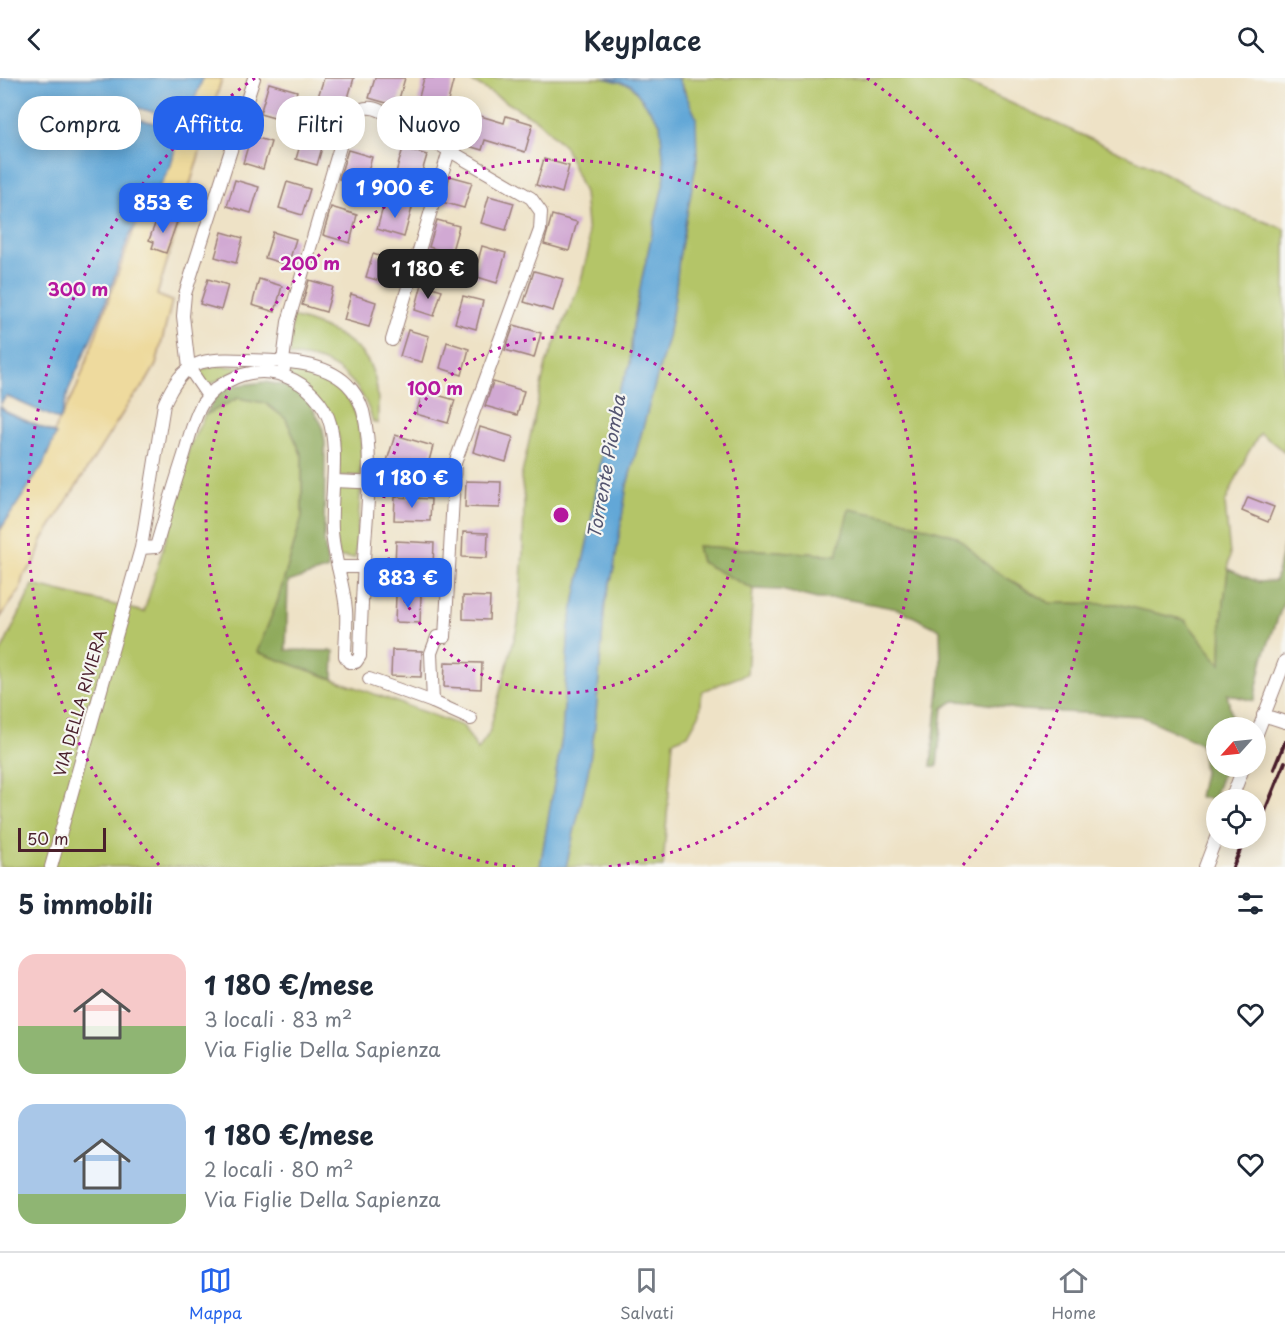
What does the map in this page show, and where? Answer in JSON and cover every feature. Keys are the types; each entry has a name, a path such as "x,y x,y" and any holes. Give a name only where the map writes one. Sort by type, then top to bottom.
{"street":[{"path":"208,396 189,368 183,316 185,294 254,78"},
{"path":"285,376 283,361 288,322 349,118 360,109 376,109 531,198 541,212 540,230 455,463 445,637 437,638 431,653 433,702"},
{"path":"392,340 449,151"},
{"path":"141,548 156,547 192,429 201,406 208,396 220,385 243,375 270,372 298,382 310,390 319,401 332,432 334,481 332,531 346,610 345,656 351,662 358,660 369,483 365,422 356,395 334,374 319,368 283,361 213,359 189,368"},
{"name":"VIA DELLA RIVIERA","path":"51,867 141,548 164,404 173,384 189,368"},
{"path":"334,481 453,486"},
{"path":"338,567 363,567"},
{"path":"1262,717 1285,661"},
{"path":"369,679 433,702 471,719"},
{"path":"1263,714 1285,722"},
{"path":"1205,867 1212,849"}],"green space":[{"path":"466,78 604,78 631,85 660,123 665,177 632,331 630,365 608,415 590,529 569,627 562,737 540,867 0,867 0,654 33,585 144,612 179,495 189,447 205,415 238,398 265,403 286,419 302,456 302,517 278,600 258,652 463,726 478,750 489,733 518,624 523,552 524,497 521,478 546,364 580,284 589,248 584,193 565,147 537,120"},
{"path":"678,78 955,78 1151,166 1231,209 1285,229 1285,452 1260,433 1225,503 1230,555 1222,620 1221,666 1118,604 1049,603 992,569 956,536 837,555 697,546 701,562 753,589 747,674 702,691 700,713 688,735 673,741 663,867 566,867 588,772 595,726 605,603 614,568 627,485 668,337 679,258 697,159 685,91"},
{"path":"292,317 316,324 340,336 360,351 368,361 375,379 378,424 373,422 362,395 344,374 320,361 290,356"},
{"path":"218,366 270,368 234,372 205,387 194,373"},
{"path":"286,366 309,371 326,379 340,389 350,402 360,434 361,476 338,476 339,439 334,421 287,374"},
{"path":"265,382 282,385 299,393 310,404 322,425 325,442 324,541 328,569 288,582 286,650 334,651 333,679 257,652 278,600 302,517 302,456 286,419 265,403 238,398 205,415 218,394 232,386"},
{"path":"337,484 361,487 355,558 339,557 335,538"},
{"path":"849,509 890,517 956,536 992,569 1049,603 1118,604 1185,620 1221,665 1222,620 1228,569 1258,582 1275,581 1285,540 1285,599 1263,658 1254,701 1227,694 1232,717 1206,717 1206,777 1221,777 1217,789 1206,789 1206,798 1199,797 1204,773 1201,744 1141,716 1021,710 976,702 954,701 943,708 937,767 931,766 941,671 940,630 898,609 845,599 817,599 781,590 753,589 701,562 697,546 837,555"}],"sand":[{"path":"192,78 222,78 217,96 183,96"},
{"path":"163,150 200,150 157,295 172,301 156,365 145,384 131,400 42,540 35,562 23,576 20,590 0,618 0,531 45,455 57,425 77,387"}],"water":[{"path":"0,78 203,78 196,96 153,96 153,112 141,109 141,96 18,96 18,150 141,150 141,120 153,122 153,150 175,150 171,165 153,199 129,236 101,315 69,389 60,420 6,396 0,405"},
{"name":"Torrente Piomba","path":"604,78 678,78 696,117 697,159 679,258 668,337 627,485 614,568 605,603 595,726 588,772 566,867 540,867 562,737 569,627 590,529 608,415 630,365 632,331 665,177 660,123 631,85"},
{"path":"0,406 6,412 56,434 43,465 0,530"}],"building":[{"path":"324,78 354,78 349,96 318,96"},
{"path":"375,78 405,78 400,96 377,96 377,100 369,98"},
{"path":"424,78 454,78 449,96 419,96"},
{"path":"269,83 297,91 296,96 276,96 276,119 264,115 264,100"},
{"path":"482,116 504,123 506,116 533,124 525,152 485,140 482,150"},
{"path":"264,140 271,142 263,169 243,163 247,150 264,150"},
{"path":"299,150 321,150 317,165 296,159"},
{"path":"348,150 372,157 364,186 339,179"},
{"path":"402,150 427,155 419,182 395,176"},
{"path":"544,159 569,166 562,193 536,185"},
{"path":"450,176 472,182 464,208 442,202"},
{"path":"235,180 259,187 251,213 227,206"},
{"path":"287,182 310,189 302,215 279,208"},
{"path":"489,196 514,203 506,230 481,223"},
{"path":"385,200 412,208 404,237 377,229"},
{"path":"331,207 357,215 350,243 323,235"},
{"path":"552,215 577,222 569,251 544,244"},
{"path":"158,216 177,222 166,253 152,248 154,242 149,240"},
{"path":"437,220 459,226 451,254 429,247"},
{"path":"222,232 243,238 236,263 215,257"},
{"path":"273,232 296,239 288,265 265,258"},
{"path":"482,246 506,253 497,283 474,276"},
{"path":"373,254 398,262 391,284 366,277"},
{"path":"534,271 563,279 553,311 524,302"},
{"path":"208,279 228,285 221,310 200,304"},
{"path":"259,279 282,286 275,312 252,305"},
{"path":"309,280 333,287 326,312 302,305"},
{"path":"422,284 442,290 434,316 415,310"},
{"path":"351,294 376,302 369,327 344,320"},
{"path":"463,296 483,301 476,329 455,323"},
{"path":"514,325 541,333 534,358 505,350"},
{"path":"408,330 429,336 422,362 400,356"},
{"path":"447,342 469,349 462,375 440,368"},
{"path":"493,382 524,391 517,415 485,406"},
{"path":"423,391 455,400 448,423 416,414"},
{"path":"480,427 513,437 506,462 473,452"},
{"path":"395,435 433,446 426,472 387,461"},
{"path":"466,481 501,482 500,508 465,507"},
{"path":"395,497 431,499 430,521 394,520"},
{"path":"1248,497 1274,507 1268,522 1242,511"},
{"path":"463,532 488,533 487,558 462,557"},
{"path":"396,541 434,543 433,566 395,565"},
{"path":"396,595 421,596 420,623 395,622"},
{"path":"463,596 490,597 489,620 463,619"},
{"path":"392,650 422,651 421,677 391,676"},
{"path":"445,662 482,663 481,689 444,687"}],"railway":[{"path":"1274,769 1285,742"},
{"path":"1266,809 1285,762"},
{"path":"1233,867 1240,849"}]}
